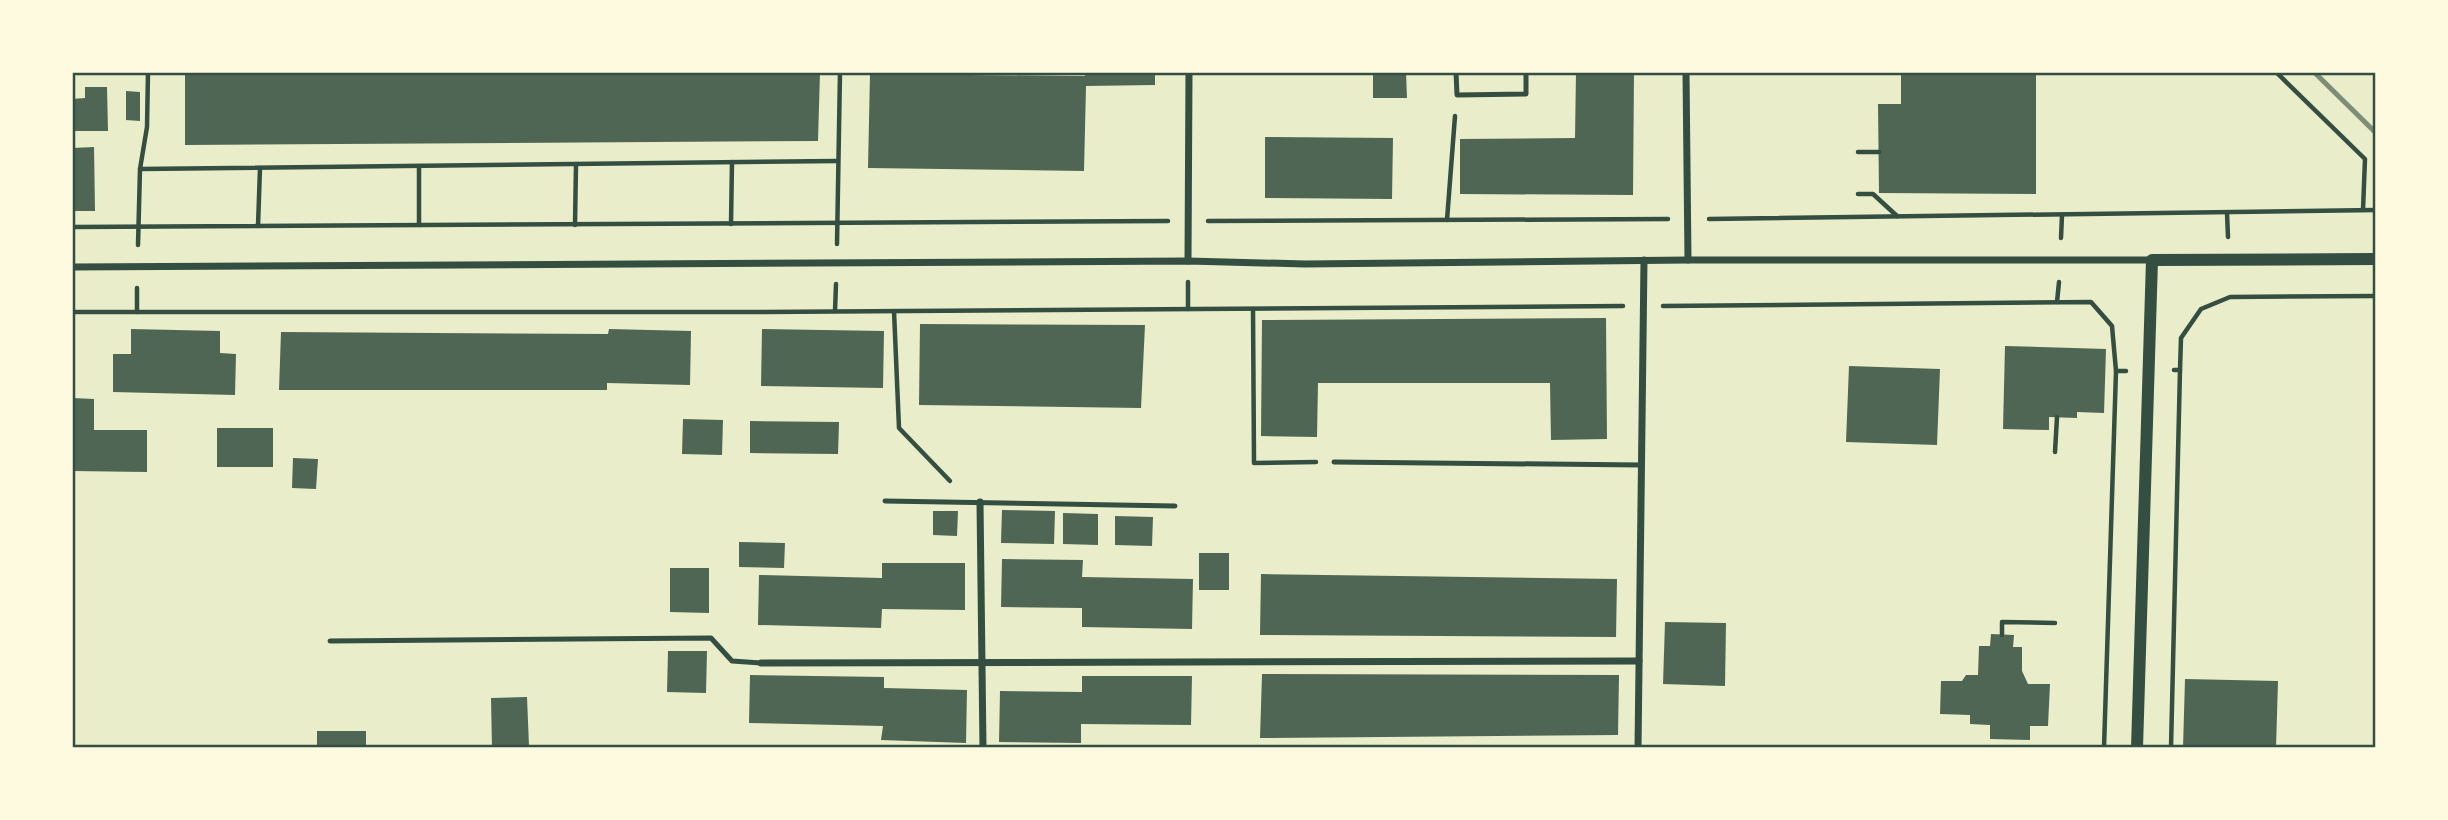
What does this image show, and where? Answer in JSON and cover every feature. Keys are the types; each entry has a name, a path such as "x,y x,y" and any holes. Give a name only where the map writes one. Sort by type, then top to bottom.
{"street":[{"path":"1188,261 1189,72"},
{"path":"1686,72 1688,260"},
{"path":"72,267 837,262 1188,261 1305,264 1644,260 2376,259"},
{"path":"1638,748 1644,260"},
{"path":"2137,748 2151,260"},
{"path":"980,502 983,748"},
{"path":"761,663 1639,661"}],"lane":[{"path":"1456,72 1457,95 1526,94 1526,72"},
{"path":"1334,462 1641,465"},
{"path":"885,501 1175,506"},
{"path":"330,641 710,638 732,661 761,663"}],"path":[{"path":"136,312 140,169 147,127 148,72"},
{"path":"835,311 840,72"},
{"path":"2276,72 2365,159 2363,210"},
{"path":"1447,220 1457,95"},
{"path":"1858,152 1879,152"},
{"path":"140,169 838,161"},
{"path":"731,224 732,162"},
{"path":"575,225 576,164"},
{"path":"419,166 419,225"},
{"path":"258,226 260,168"},
{"path":"1858,194 1873,194 1899,217"},
{"path":"72,227 1687,219 2376,210"},
{"path":"2171,748 2181,338 2201,309 2230,297 2376,296"},
{"path":"72,312 894,311 2091,302 2112,326 2116,371 2104,748"},
{"path":"1253,309 1254,463 1334,462"},
{"path":"894,311 898,428 952,483 980,502"},
{"path":"2116,371 2180,370"},
{"path":"2055,452 2057,417"},
{"path":"2002,635 2002,622 2055,623"}],"building":[{"path":"185,72 820,72 818,141 185,145"},
{"path":"1085,72 1155,72 1155,85 1086,86 1084,171 868,168 870,74 1085,76"},
{"path":"1373,72 1406,72 1407,98 1373,98"},
{"path":"1576,72 1634,72 1633,195 1460,194 1460,139 1575,138"},
{"path":"1901,72 2036,72 2036,194 1879,193 1878,104 1901,104"},
{"path":"85,87 107,87 108,131 72,131 72,99 85,98"},
{"path":"126,91 140,92 140,121 126,120"},
{"path":"1265,137 1393,138 1392,199 1265,198"},
{"path":"94,147 95,211 72,211 72,148"},
{"path":"1606,318 1607,439 1551,440 1550,383 1318,383 1317,437 1261,436 1262,320"},
{"path":"920,324 1145,325 1141,408 919,405"},
{"path":"131,329 220,331 220,353 236,354 235,395 113,392 113,354 131,354"},
{"path":"609,329 691,331 690,385 607,383 607,390 279,390 281,332 608,334"},
{"path":"762,329 884,331 883,388 761,386"},
{"path":"2005,346 2106,349 2104,413 2077,412 2077,418 2049,417 2049,430 2003,429"},
{"path":"1849,366 1940,369 1937,445 1846,442"},
{"path":"72,398 94,399 94,430 147,430 147,472 72,471"},
{"path":"683,419 723,420 722,455 682,454"},
{"path":"750,421 839,422 838,454 750,453"},
{"path":"217,428 273,428 273,467 217,467"},
{"path":"293,458 318,459 316,489 292,488"},
{"path":"1002,510 1055,511 1054,544 1001,543"},
{"path":"933,511 958,511 957,536 933,535"},
{"path":"1063,513 1098,514 1098,545 1063,544"},
{"path":"1115,516 1153,517 1152,546 1115,545"},
{"path":"739,542 785,543 784,568 739,567"},
{"path":"1199,553 1229,553 1229,590 1199,590"},
{"path":"1002,559 1083,560 1082,577 1193,579 1192,629 1082,627 1082,608 1001,607"},
{"path":"882,563 965,563 965,610 882,609 881,628 758,625 759,575 882,578"},
{"path":"670,568 709,568 709,613 670,612"},
{"path":"1261,574 1617,579 1616,637 1260,635"},
{"path":"1665,622 1726,623 1725,686 1663,684"},
{"path":"1991,634 2014,635 2013,647 2022,647 2022,671 2028,684 2050,684 2048,726 2030,726 2030,740 1990,739 1990,725 1970,724 1970,715 1940,714 1941,681 1962,681 1966,675 1978,675 1979,646 1990,646"},
{"path":"668,651 707,651 706,693 667,692"},
{"path":"1262,674 1619,675 1618,735 1260,738"},
{"path":"750,675 884,677 884,688 967,690 966,743 881,740 883,726 749,723"},
{"path":"1082,676 1192,676 1191,725 1081,724 1081,743 999,742 1000,691 1082,692"},
{"path":"2185,679 2278,681 2276,748 2183,748"},
{"path":"527,697 529,746 492,748 491,698"},
{"path":"317,731 366,731 366,748 317,748"}],"railway":[{"path":"2314,72 2376,133"}]}
